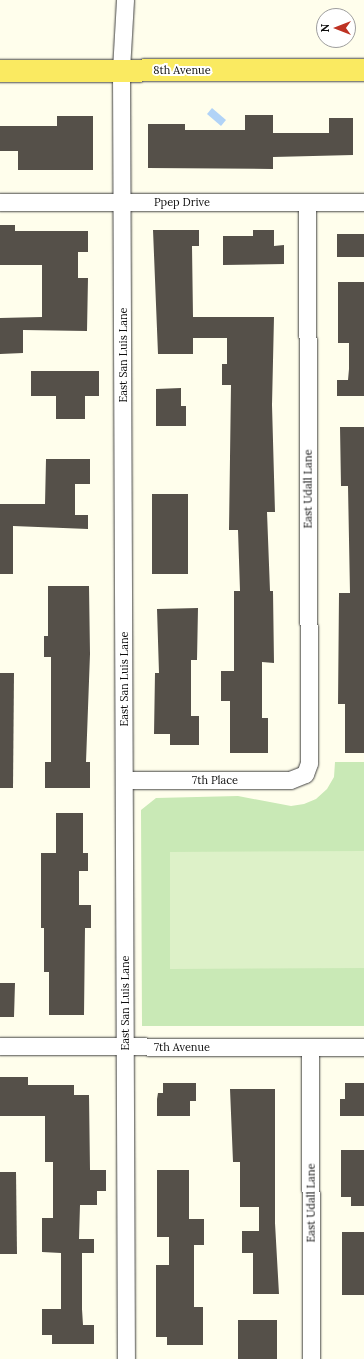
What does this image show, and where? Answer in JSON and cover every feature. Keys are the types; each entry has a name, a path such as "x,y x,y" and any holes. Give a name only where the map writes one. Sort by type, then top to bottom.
{"main road":[{"name":"8th Avenue","path":"0,71 364,70"}],"street":[{"name":"East San Luis Lane","path":"125,0 121,70 125,780 126,1359"},
{"name":"Ppep Drive","path":"0,202 364,202"},
{"name":"East Udall Lane","path":"305,774 310,752 307,202"},
{"name":"7th Place","path":"125,780 290,780 305,774"},
{"name":"7th Avenue","path":"0,1046 364,1047"},
{"name":"East Udall Lane","path":"310,1047 311,1359"}],"green space":[{"path":"335,762 364,762 364,1026 142,1026 141,810 156,798 238,796 291,806 304,804 316,799 327,789 334,777"},
{"path":"364,851 364,968 170,969 170,852"}],"water":[{"path":"212,108 226,120 221,126 207,114"}],"building":[{"path":"245,115 273,115 273,133 329,133 329,118 353,118 353,155 273,157 273,169 148,168 148,124 185,124 185,130 245,130"},
{"path":"57,116 93,116 93,170 18,170 18,151 0,151 0,126 57,126"},
{"path":"0,225 15,225 15,231 88,231 88,252 78,252 78,278 88,278 87,331 23,330 23,353 0,354 0,318 42,317 42,265 0,265"},
{"path":"153,230 199,230 199,246 192,246 193,317 274,317 272,405 275,512 267,512 270,591 273,591 274,663 262,662 262,718 268,718 268,753 230,753 230,701 221,701 221,671 234,671 234,591 240,591 238,530 229,530 231,385 222,385 222,364 227,364 227,338 193,338 193,354 158,354"},
{"path":"253,230 274,230 274,246 284,245 284,264 223,265 223,236 253,236"},
{"path":"337,234 364,234 364,257 337,257"},
{"path":"338,282 364,282 364,396 337,396 337,380 348,380 349,369 349,343 338,343"},
{"path":"31,371 99,371 99,396 85,396 85,419 56,419 56,396 31,396"},
{"path":"181,388 181,406 186,406 186,426 156,426 156,389"},
{"path":"340,427 364,427 364,753 345,753 345,704 338,704 339,593 350,593 348,486 341,486"},
{"path":"46,459 90,459 90,484 75,484 75,515 88,515 88,529 13,526 13,574 0,574 0,504 45,504"},
{"path":"152,494 188,494 188,574 152,574"},
{"path":"48,586 89,586 90,654 86,762 90,762 90,788 45,788 45,762 51,762 51,657 44,657 44,636 48,636"},
{"path":"198,608 197,660 191,660 191,716 199,716 199,745 170,745 170,734 154,734 155,673 159,673 157,609"},
{"path":"0,673 14,673 13,788 0,788"},
{"path":"56,813 83,813 83,853 88,853 88,871 79,871 79,905 91,905 91,928 85,928 84,1015 49,1015 49,972 44,972 44,928 41,928 41,853 56,853"},
{"path":"0,983 15,983 14,1017 0,1017"},
{"path":"0,1077 28,1077 28,1085 74,1085 74,1095 89,1095 90,1170 106,1170 106,1191 97,1191 97,1205 80,1205 79,1239 94,1239 94,1253 82,1253 82,1309 83,1325 94,1325 94,1344 52,1344 52,1335 42,1335 42,1309 61,1309 61,1253 42,1252 42,1218 53,1218 53,1162 45,1162 45,1116 0,1116"},
{"path":"163,1083 196,1083 196,1101 190,1101 190,1116 157,1116 158,1093 163,1093"},
{"path":"345,1083 364,1083 364,1116 340,1116 340,1099 345,1099"},
{"path":"230,1089 275,1089 275,1223 279,1294 253,1294 253,1253 242,1253 242,1231 259,1231 259,1207 240,1207 240,1162 233,1162"},
{"path":"341,1150 364,1150 364,1206 351,1206 351,1197 341,1197"},
{"path":"157,1170 189,1170 189,1219 204,1219 204,1245 194,1245 194,1307 203,1307 203,1345 167,1345 167,1337 156,1337 156,1265 169,1265 169,1237 157,1237"},
{"path":"0,1172 16,1172 17,1254 0,1254"},
{"path":"342,1232 364,1232 364,1295 342,1295"},
{"path":"238,1320 277,1320 277,1359 238,1359"}]}
